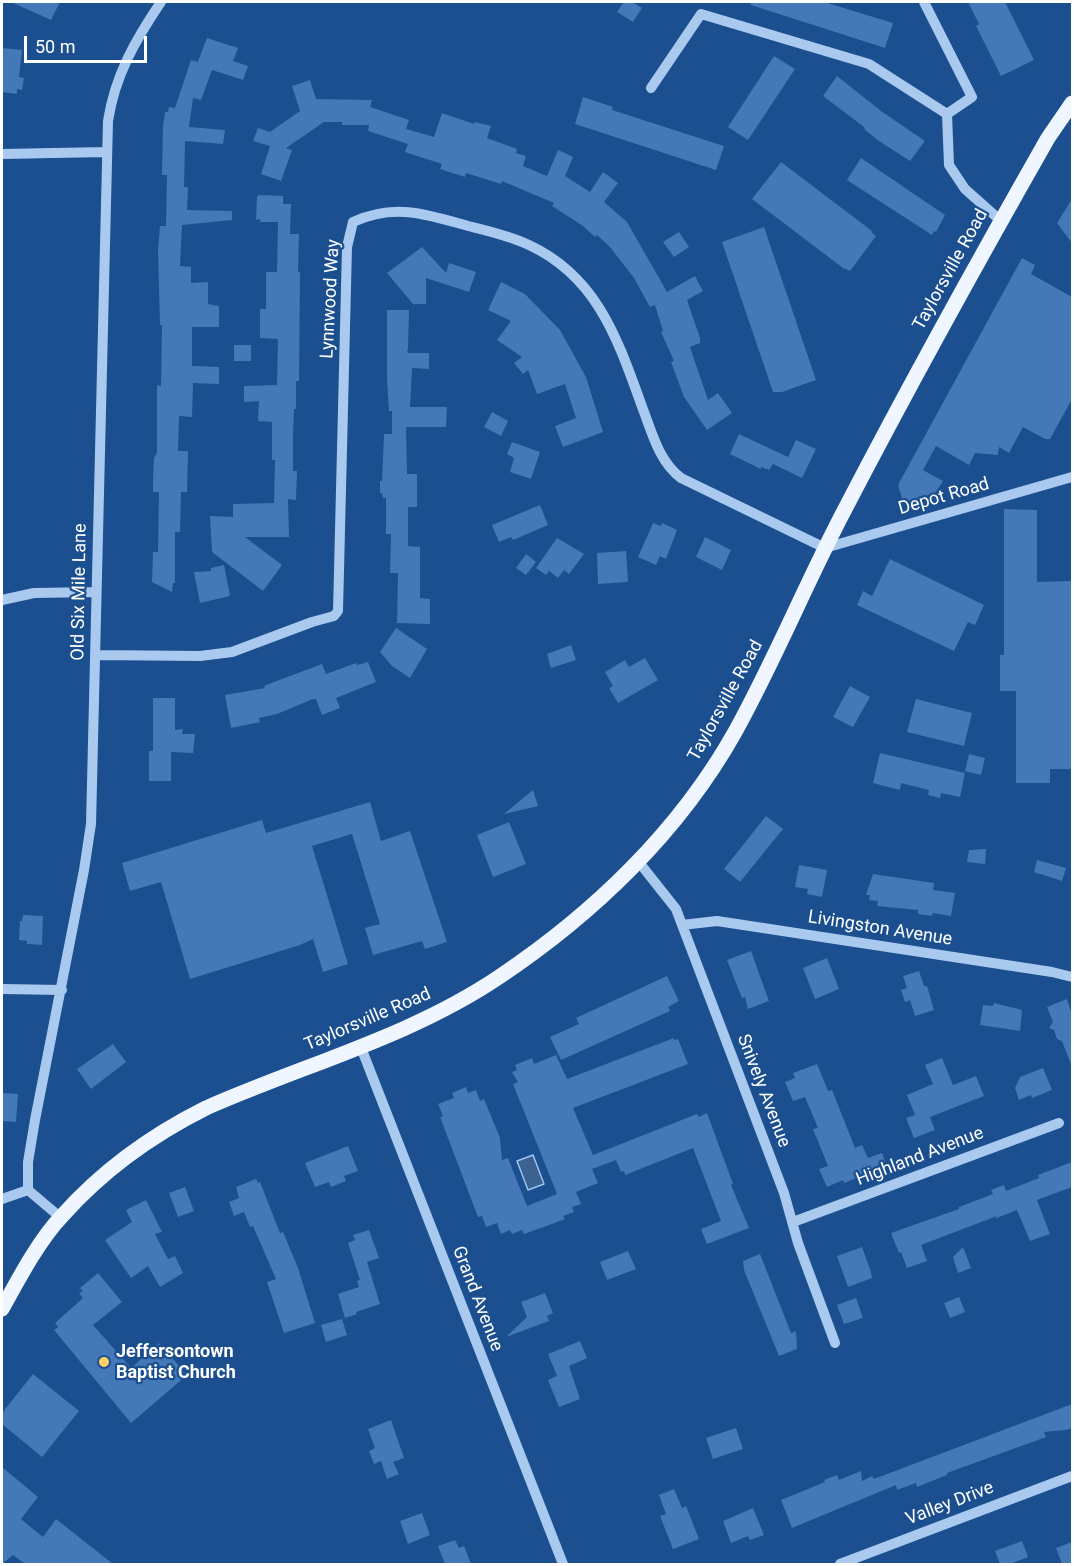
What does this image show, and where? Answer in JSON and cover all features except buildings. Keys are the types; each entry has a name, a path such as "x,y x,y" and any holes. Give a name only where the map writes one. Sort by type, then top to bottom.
{"main road":[{"name":"Taylorsville Road","path":"2,1309 28,1264 60,1217 108,1170 172,1125 248,1090 439,1012 496,979 549,942 603,897 655,843 696,792 733,736 763,679 825,548 910,384 1048,138 1072,103"}],"street":[{"name":"Old Six Mile Lane","path":"28,1190 28,1162 35,1120 62,990 91,824 108,121 116,85 129,51 161,2"},
{"path":"924,2 972,97 947,114"},
{"path":"651,88 700,14 869,64 947,114"},
{"path":"947,114 949,165 965,189 1001,221"},
{"path":"2,154 106,153"},
{"name":"Lynnwood Way","path":"95,655 200,656 232,652 334,616 338,611 347,247 353,222 399,211 425,213 526,244 561,265 584,287 618,340 655,444 670,469 681,478 825,548"},
{"name":"Depot Road","path":"825,548 1072,477"},
{"path":"2,600 34,592 96,592"},
{"name":"Snively Avenue","path":"638,861 675,909 682,925 784,1193 798,1243 835,1343"},
{"name":"Livingston Avenue","path":"682,925 717,921 1052,972 1072,977"},
{"path":"2,989 62,990"},
{"name":"Grand Avenue","path":"360,1046 563,1564"},
{"name":"Highland Avenue","path":"793,1222 1059,1123"},
{"path":"2,1199 28,1190 60,1217"},
{"name":"Valley Drive","path":"840,1564 1072,1476"}],"water":[{"path":"533,1155 544,1184 528,1190 517,1161"}],"place":[{"name":"Jeffersontown Baptist Church","path":"104,1362"}]}
